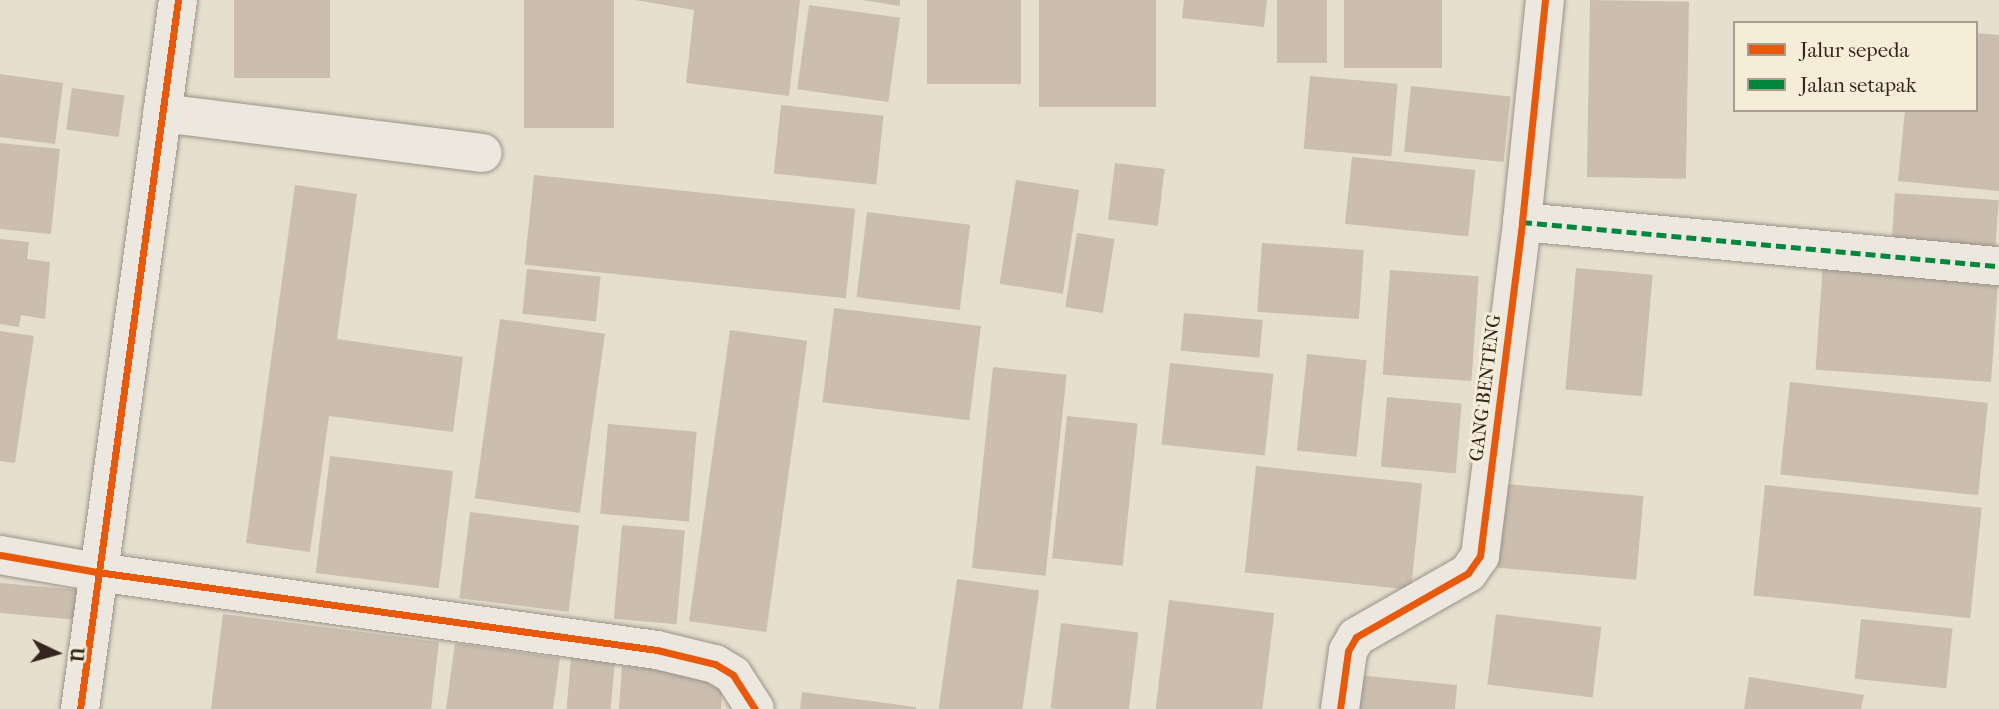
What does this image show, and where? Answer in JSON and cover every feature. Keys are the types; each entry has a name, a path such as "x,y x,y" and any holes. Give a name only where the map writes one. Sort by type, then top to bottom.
{"street":[{"path":"80,709 178,0"},
{"name":"GANG BENTENG","path":"1340,709 1348,651 1356,637 1468,573 1480,556 1522,222 1545,0"},
{"path":"162,113 483,153"},
{"path":"1522,222 1999,266"},
{"path":"0,555 97,572 657,650 715,664 733,675 755,709"}],"building":[{"path":"234,0 330,0 330,78 234,78"},
{"path":"524,0 614,0 614,128 524,128"},
{"path":"635,0 800,0 789,96 686,83 694,10"},
{"path":"862,0 900,0 900,6"},
{"path":"927,0 1021,0 1021,84 927,84"},
{"path":"1039,0 1156,0 1156,107 1039,107"},
{"path":"1184,0 1267,0 1264,27 1182,18"},
{"path":"1277,0 1327,0 1327,63 1277,63"},
{"path":"1344,0 1442,0 1442,68 1344,68"},
{"path":"1590,0 1689,2 1686,179 1587,177"},
{"path":"809,5 900,18 888,102 797,89"},
{"path":"1978,33 1999,35 1999,191 1898,181 1905,112 1978,112"},
{"path":"0,74 63,83 55,144 0,137"},
{"path":"1310,76 1398,84 1391,156 1304,149"},
{"path":"1411,86 1510,96 1504,162 1404,152"},
{"path":"72,88 124,95 119,137 66,130"},
{"path":"781,105 883,116 876,184 774,174"},
{"path":"0,143 60,149 51,234 0,229"},
{"path":"1352,157 1475,170 1468,237 1345,224"},
{"path":"1115,163 1165,169 1158,226 1108,220"},
{"path":"534,175 855,209 846,298 525,265"},
{"path":"1016,180 1079,190 1063,294 1000,284"},
{"path":"295,185 357,194 337,339 463,357 453,432 329,416 310,552 246,543"},
{"path":"1895,193 1999,200 1995,251 1891,244"},
{"path":"867,212 970,225 960,310 857,297"},
{"path":"1077,233 1115,239 1103,313 1065,307"},
{"path":"0,239 29,242 27,259 50,262 45,319 21,315 19,327 0,324"},
{"path":"1262,243 1364,250 1359,319 1257,312"},
{"path":"1823,263 1999,275 1991,382 1816,370"},
{"path":"1576,268 1653,275 1642,396 1565,390"},
{"path":"527,269 601,277 596,321 522,314"},
{"path":"1390,270 1479,276 1471,381 1383,375"},
{"path":"834,308 981,326 969,420 822,402"},
{"path":"1184,313 1263,320 1259,358 1181,351"},
{"path":"500,319 605,334 580,513 475,498"},
{"path":"730,330 807,341 766,632 689,621"},
{"path":"0,331 34,336 15,463 0,461"},
{"path":"1307,354 1367,360 1357,457 1297,450"},
{"path":"1170,363 1273,374 1265,455 1161,445"},
{"path":"993,367 1067,375 1045,576 972,568"},
{"path":"1790,382 1988,403 1978,495 1780,474"},
{"path":"1387,397 1462,404 1456,473 1381,467"},
{"path":"1067,416 1138,423 1123,566 1052,558"},
{"path":"608,424 697,432 689,521 600,514"},
{"path":"330,456 453,471 439,588 316,573"},
{"path":"1256,466 1422,483 1411,590 1245,572"},
{"path":"1505,484 1643,496 1636,580 1498,568"},
{"path":"1765,485 1982,508 1970,618 1753,595"},
{"path":"470,512 579,525 569,612 459,598"},
{"path":"622,525 685,530 677,624 614,619"},
{"path":"957,579 1039,591 1023,709 939,709"},
{"path":"0,583 78,590 75,620 0,613"},
{"path":"1169,600 1274,613 1262,709 1156,709"},
{"path":"223,614 439,642 431,709 211,709"},
{"path":"1496,614 1601,627 1593,697 1487,684"},
{"path":"1861,619 1952,629 1946,688 1855,679"},
{"path":"1061,623 1138,633 1129,709 1051,708"},
{"path":"455,643 560,658 553,709 446,709"},
{"path":"571,658 615,662 611,709 567,709"},
{"path":"622,666 723,674 721,709 619,709"},
{"path":"1357,675 1457,685 1455,709 1354,709"},
{"path":"1749,677 1864,695 1861,709 1744,709"},
{"path":"802,692 916,707 916,709 800,709"}],"marked path":[{"path":"1522,222 1999,266"}],"cycle path":[{"path":"80,709 178,0"},
{"path":"1340,709 1348,651 1356,637 1468,573 1480,556 1522,222 1545,0"},
{"path":"0,555 97,572 657,650 715,664 733,675 755,709"}]}
